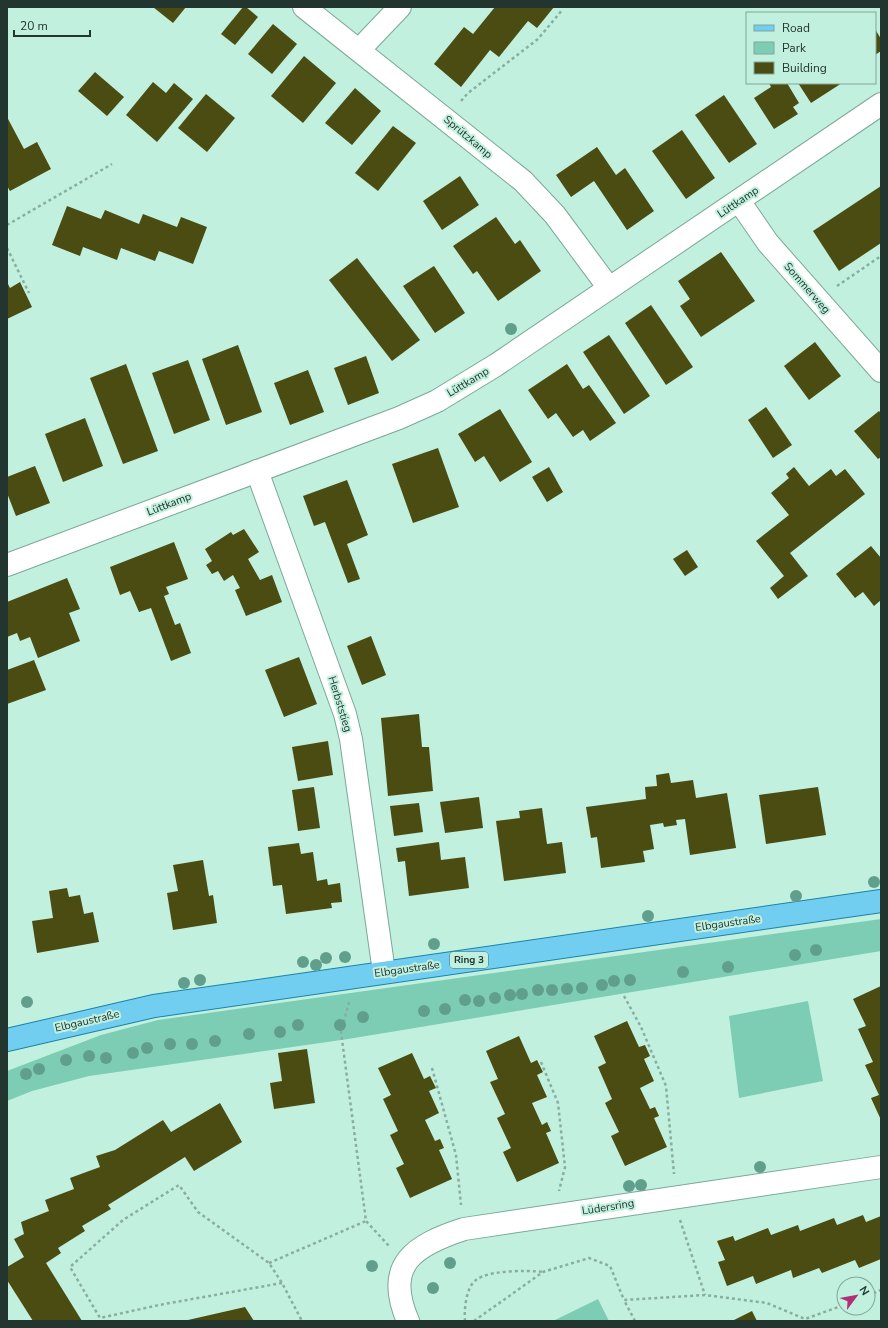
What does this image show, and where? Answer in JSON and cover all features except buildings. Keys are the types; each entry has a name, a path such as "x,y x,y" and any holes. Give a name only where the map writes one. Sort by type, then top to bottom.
{"main road":[{"name":"Elbgaustraße","path":"7,1040 154,1006 881,901"}],"street":[{"name":"Sprützkamp","path":"304,7 523,182 555,215 609,288"},
{"path":"359,50 400,7"},
{"name":"Lüttkamp","path":"7,565 399,418 437,401 496,365 881,104"},
{"name":"Sommerweg","path":"739,201 768,243 881,371"},
{"name":"Herbststieg","path":"257,471 345,714 351,739 384,972"},
{"name":"Lüdersring","path":"408,1321 399,1293 400,1274 406,1261 418,1249 438,1238 457,1231 881,1167"}],"path":[{"path":"446,119 468,93 538,39 563,9"},
{"path":"7,225 112,164"},
{"path":"7,248 29,293"},
{"path":"832,289 881,256"},
{"path":"351,996 341,1032 366,1221 391,1248"},
{"path":"624,996 641,1027 666,1086 674,1174"},
{"path":"541,1062 558,1103 565,1167 559,1191"},
{"path":"432,1068 456,1155 461,1205"},
{"path":"282,1283 159,1305 100,1318 70,1267 123,1220 179,1185 198,1212 269,1263 282,1283 302,1321"},
{"path":"678,1214 705,1295"},
{"path":"269,1263 366,1221"},
{"path":"474,1321 543,1272 589,1258 610,1266 624,1300 635,1321"},
{"path":"465,1321 471,1286 476,1279 484,1276 524,1270 543,1272"},
{"path":"624,1300 705,1295 767,1302 805,1320 836,1308"}],"green space":[{"path":"881,919 881,951 348,1039 89,1076 32,1091 7,1101 7,1071 101,1035 158,1020"},
{"path":"808,1001 823,1081 739,1098 729,1016"},
{"path":"598,1299 609,1321 553,1321"}]}
